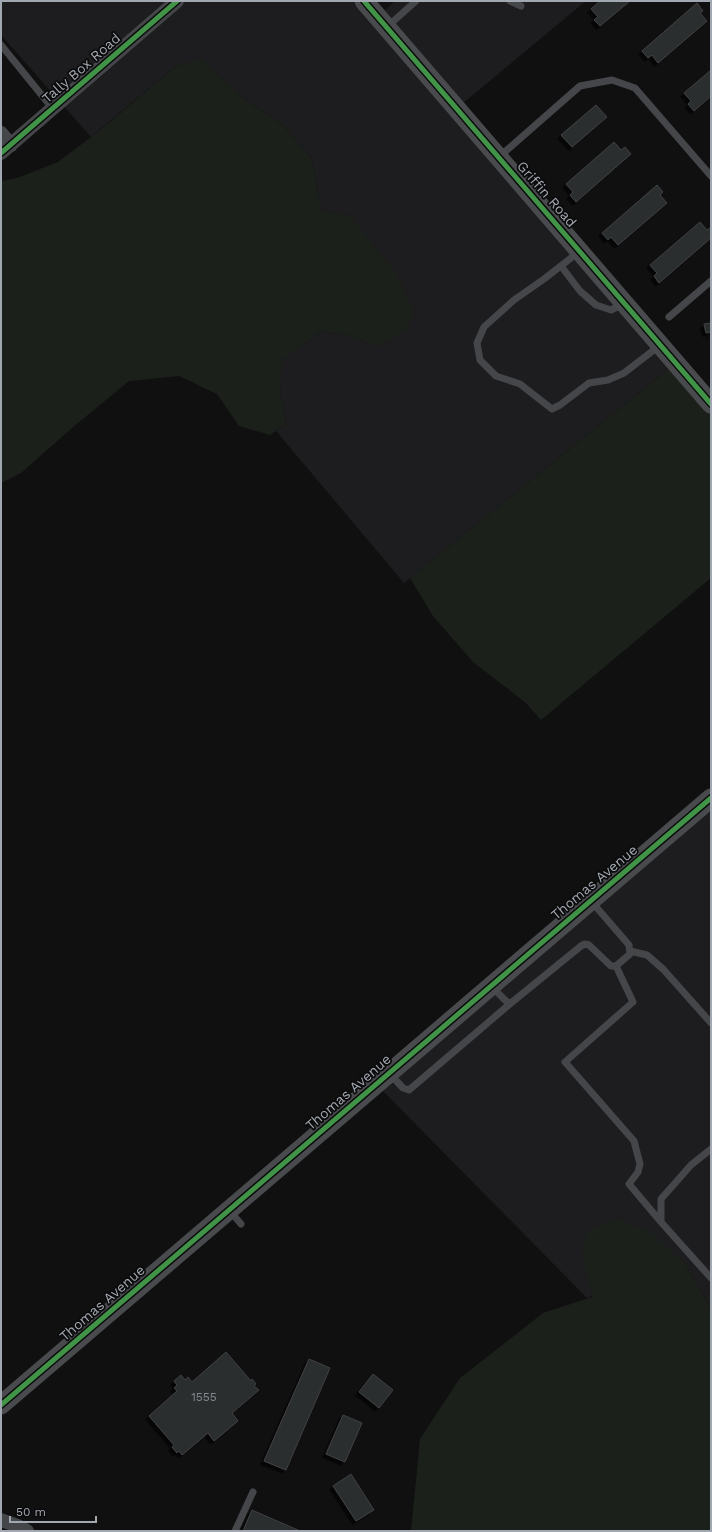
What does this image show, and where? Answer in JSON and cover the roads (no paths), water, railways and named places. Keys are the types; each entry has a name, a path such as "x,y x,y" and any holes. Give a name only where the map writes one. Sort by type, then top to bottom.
{"street":[{"name":"Tally Box Road","path":"6,149 177,1"},
{"name":"Griffin Road","path":"364,1 711,404"},
{"path":"1,133 6,149"},
{"name":"Thomas Avenue","path":"1,1405 711,798"},
{"path":"1,1520 14,1524 27,1531"}],"lane":[{"path":"387,28 416,1"},
{"path":"510,1 522,6"},
{"path":"1,45 53,108"},
{"path":"498,157 580,86 612,80 635,88 711,176"},
{"path":"580,251 514,300 484,328 477,343 480,360 496,376 520,384 552,409 560,405 589,383 608,380 624,373 660,345"},
{"path":"561,266 580,291 596,305 611,310 624,303"},
{"path":"669,317 711,281"},
{"path":"388,1073 403,1088 409,1090 511,1003 585,944 611,966 616,966 630,954 629,945 590,900"},
{"path":"630,951 647,955 663,969 711,1023"},
{"path":"616,966 633,1002 565,1062 634,1141 640,1164 638,1172 629,1184 711,1278"},
{"path":"491,985 507,1002 511,1003"},
{"path":"662,1222 661,1200 691,1165 711,1149"},
{"path":"229,1210 241,1224"},
{"path":"235,1531 253,1492"}]}
